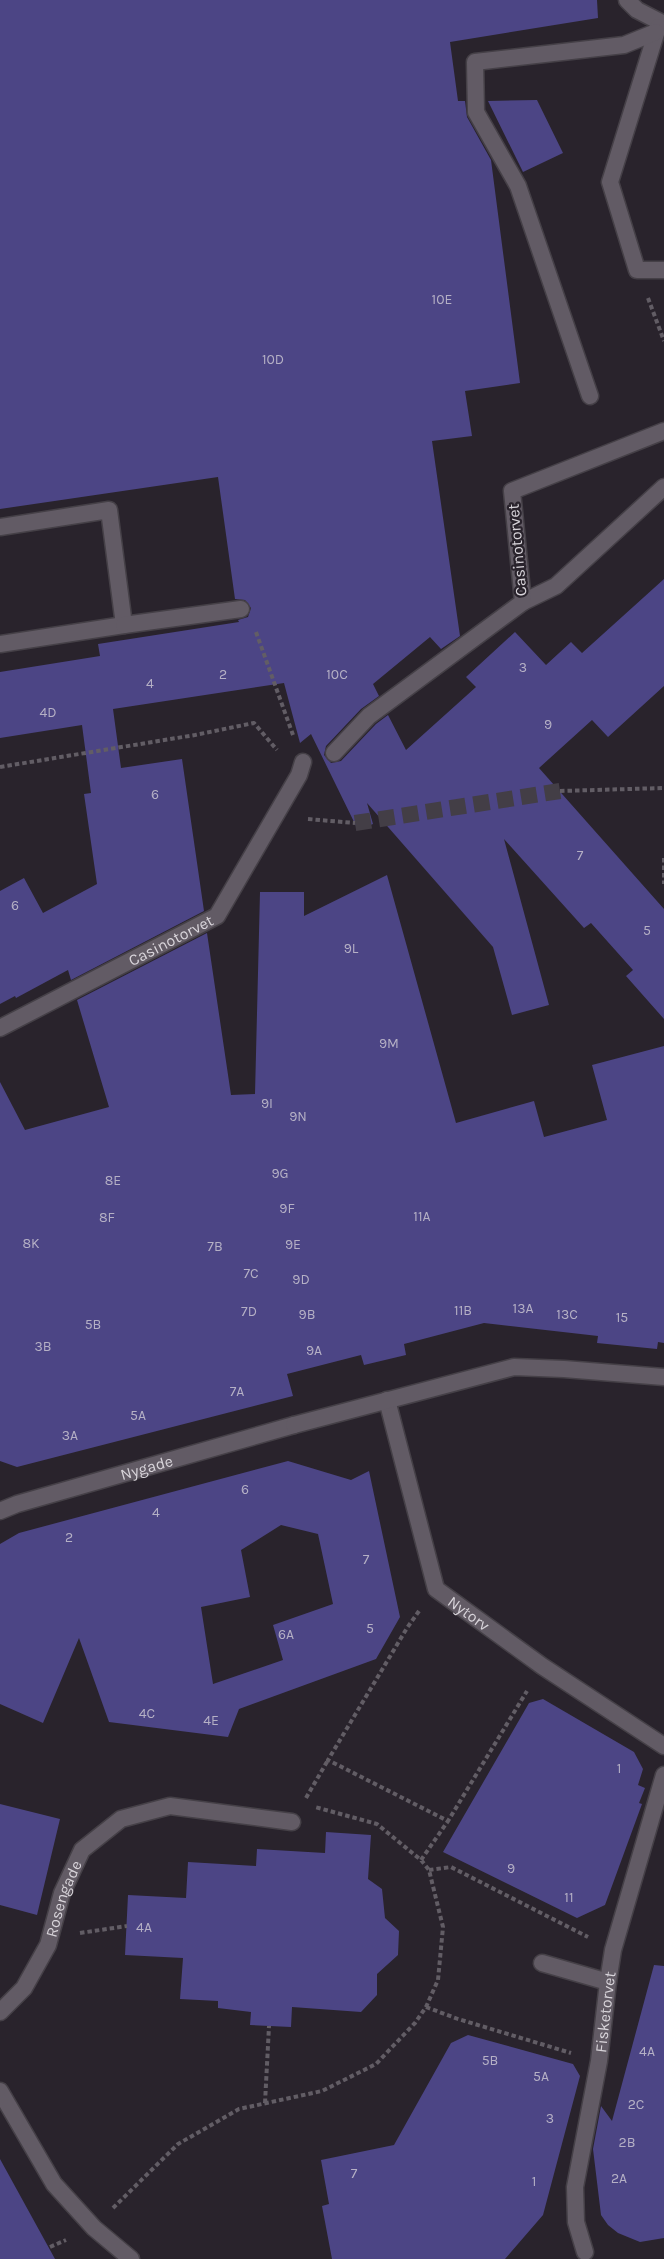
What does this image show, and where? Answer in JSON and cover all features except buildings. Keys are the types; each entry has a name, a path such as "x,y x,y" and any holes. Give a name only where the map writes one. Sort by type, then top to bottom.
{"street":[{"path":"627,0 660,26"},
{"path":"660,26 610,182 637,270 664,270"},
{"path":"590,396 518,186 476,112 474,62 624,45 660,26"},
{"name":"Casinotorvet","path":"334,753 369,716 523,602 512,491 664,431"},
{"path":"523,602 556,586 664,487"},
{"path":"0,527 109,510 124,625"},
{"path":"0,644 124,625 247,615"},
{"name":"Casinotorvet","path":"0,1028 217,915 301,769"},
{"path":"387,1400 514,1367 564,1368 664,1377"},
{"name":"Nygade","path":"0,1511 16,1504 387,1400"},
{"name":"Nytorv","path":"387,1400 436,1589 542,1666 664,1746"},
{"name":"Fisketorvet","path":"586,2257 576,2222 575,2187 599,2061 613,1950 664,1775"},
{"name":"Rosengade","path":"0,2012 24,1989 48,1945 62,1893 82,1850 121,1819 170,1806 292,1822"},
{"path":"542,1963 608,1982"},
{"path":"0,2091 54,2184 94,2228 131,2259"}],"path":[{"path":"637,270 664,341"},
{"path":"247,615 301,769"},
{"path":"0,766 195,735 254,723 301,769"},
{"path":"560,791 664,788"},
{"path":"275,816 355,823"},
{"path":"664,858 664,884"},
{"path":"292,1822 407,1628 436,1589"},
{"path":"421,1860 448,1821 542,1666"},
{"path":"328,1760 448,1821"},
{"path":"94,2228 178,2144 239,2109 322,2091 376,2064 415,2023 426,2007 438,1980 443,1927 429,1870 421,1860 377,1824 303,1804"},
{"path":"429,1870 452,1867 613,1950"},
{"path":"50,1938 127,1926"},
{"path":"426,2007 458,2019 599,2061"},
{"path":"265,2103 269,2026"}],"tunnel":[{"path":"355,823 560,791"}]}
